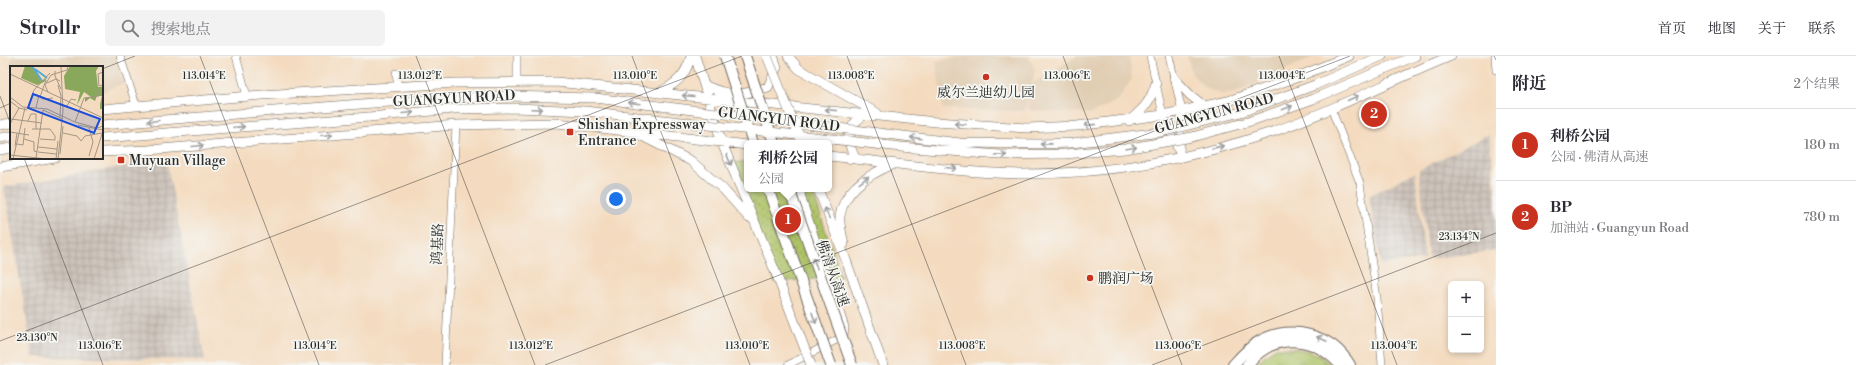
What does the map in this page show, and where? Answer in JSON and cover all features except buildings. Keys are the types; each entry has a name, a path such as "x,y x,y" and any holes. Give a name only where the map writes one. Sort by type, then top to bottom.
{"highway":[{"path":"725,56 752,140"},
{"path":"745,56 773,140"},
{"path":"769,192 831,365"},
{"name":"佛清从高速","path":"791,192 852,365"},
{"path":"1234,365 1249,348 1259,342 1280,334 1294,332 1307,334 1329,342 1346,358 1350,365"},
{"path":"1247,365 1254,356 1263,350 1274,344 1287,341 1311,344 1332,356 1340,365"}],"main road":[{"path":"657,93 676,83 682,78 691,56"},
{"path":"695,56 722,143 775,271 811,365"},
{"path":"767,56 801,140"},
{"path":"704,85 721,93 740,94 747,94 768,87 777,67 773,56"},
{"path":"788,56 799,69 883,116"},
{"name":"GUANGYUN ROAD","path":"103,109 247,96 398,87 517,82 556,82 883,116 1027,128 1077,126 1163,116 1228,101 1280,83 1349,56"},
{"name":"GUANGYUN ROAD","path":"103,125 373,103 501,96 595,98 960,143 1072,143 1134,136 1190,125 1241,112 1315,85 1382,56"},
{"name":"GUANGYUN ROAD","path":"103,138 453,109 516,108 585,111 901,147 1000,155 1064,154 1125,149 1192,137 1251,121 1313,99 1415,56"},
{"path":"832,156 1025,174 1121,168 1229,145 1276,130 1451,56"},
{"path":"1174,78 1190,95 1204,106"},
{"path":"1129,121 1146,106 1152,97 1156,83"},
{"path":"856,159 851,150 850,133 855,120 866,114"},
{"path":"103,118 136,122"},
{"path":"0,125 10,123"},
{"name":"GUANGYUN ROAD","path":"103,152 148,150 456,125 556,123 744,145"},
{"path":"634,132 691,161 723,188 756,226"},
{"path":"103,151 130,135"},
{"path":"0,138 10,136"},
{"path":"0,150 10,148"},
{"path":"0,167 50,159"},
{"path":"846,260 840,217 845,200 858,185 876,171 895,163"},
{"path":"819,192 846,260 883,365"}],"street":[{"path":"120,56 136,105"},
{"path":"236,56 247,96"},
{"path":"517,56 517,82"},
{"path":"1150,56 1163,116 1180,156"},
{"path":"1169,56 1182,111 1180,156"},
{"path":"1495,56 1496,70"},
{"path":"396,73 398,87"},
{"path":"1331,108 1360,183 1377,298 1382,365"},
{"name":"鸿基路","path":"445,365 456,125"},
{"path":"788,365 844,336 845,327 801,192"}],"shaded area":[{"path":"13,56 114,56 123,83 103,92 103,66 9,67"},
{"path":"966,56 1028,56 1035,69 1032,84 1077,56 1129,56 1132,78 1118,100 1091,114 1028,110 1030,90 1025,111 943,109 936,61"},
{"path":"1187,56 1315,56 1236,93 1222,94 1205,88 1192,74"},
{"path":"1489,134 1496,199 1496,250 1429,259 1419,170"},
{"path":"166,159 205,360 33,357 4,187"},
{"path":"1415,172 1425,259 1381,265 1369,196"}],"green space":[{"path":"744,161 744,192 813,192 841,277 775,282 734,163"},
{"path":"1276,348 1306,350 1319,356 1330,365 1255,365 1264,356"}],"place":[{"name":"威尔兰迪幼儿园","path":"986,77"},
{"name":"BP","path":"1374,114"},
{"name":"Shishan Expressway Entrance","path":"570,132"},
{"name":"Muyuan Village","path":"121,160"},
{"name":"利桥公园","path":"788,220"},
{"name":"鹏润广场","path":"1090,278"}]}
